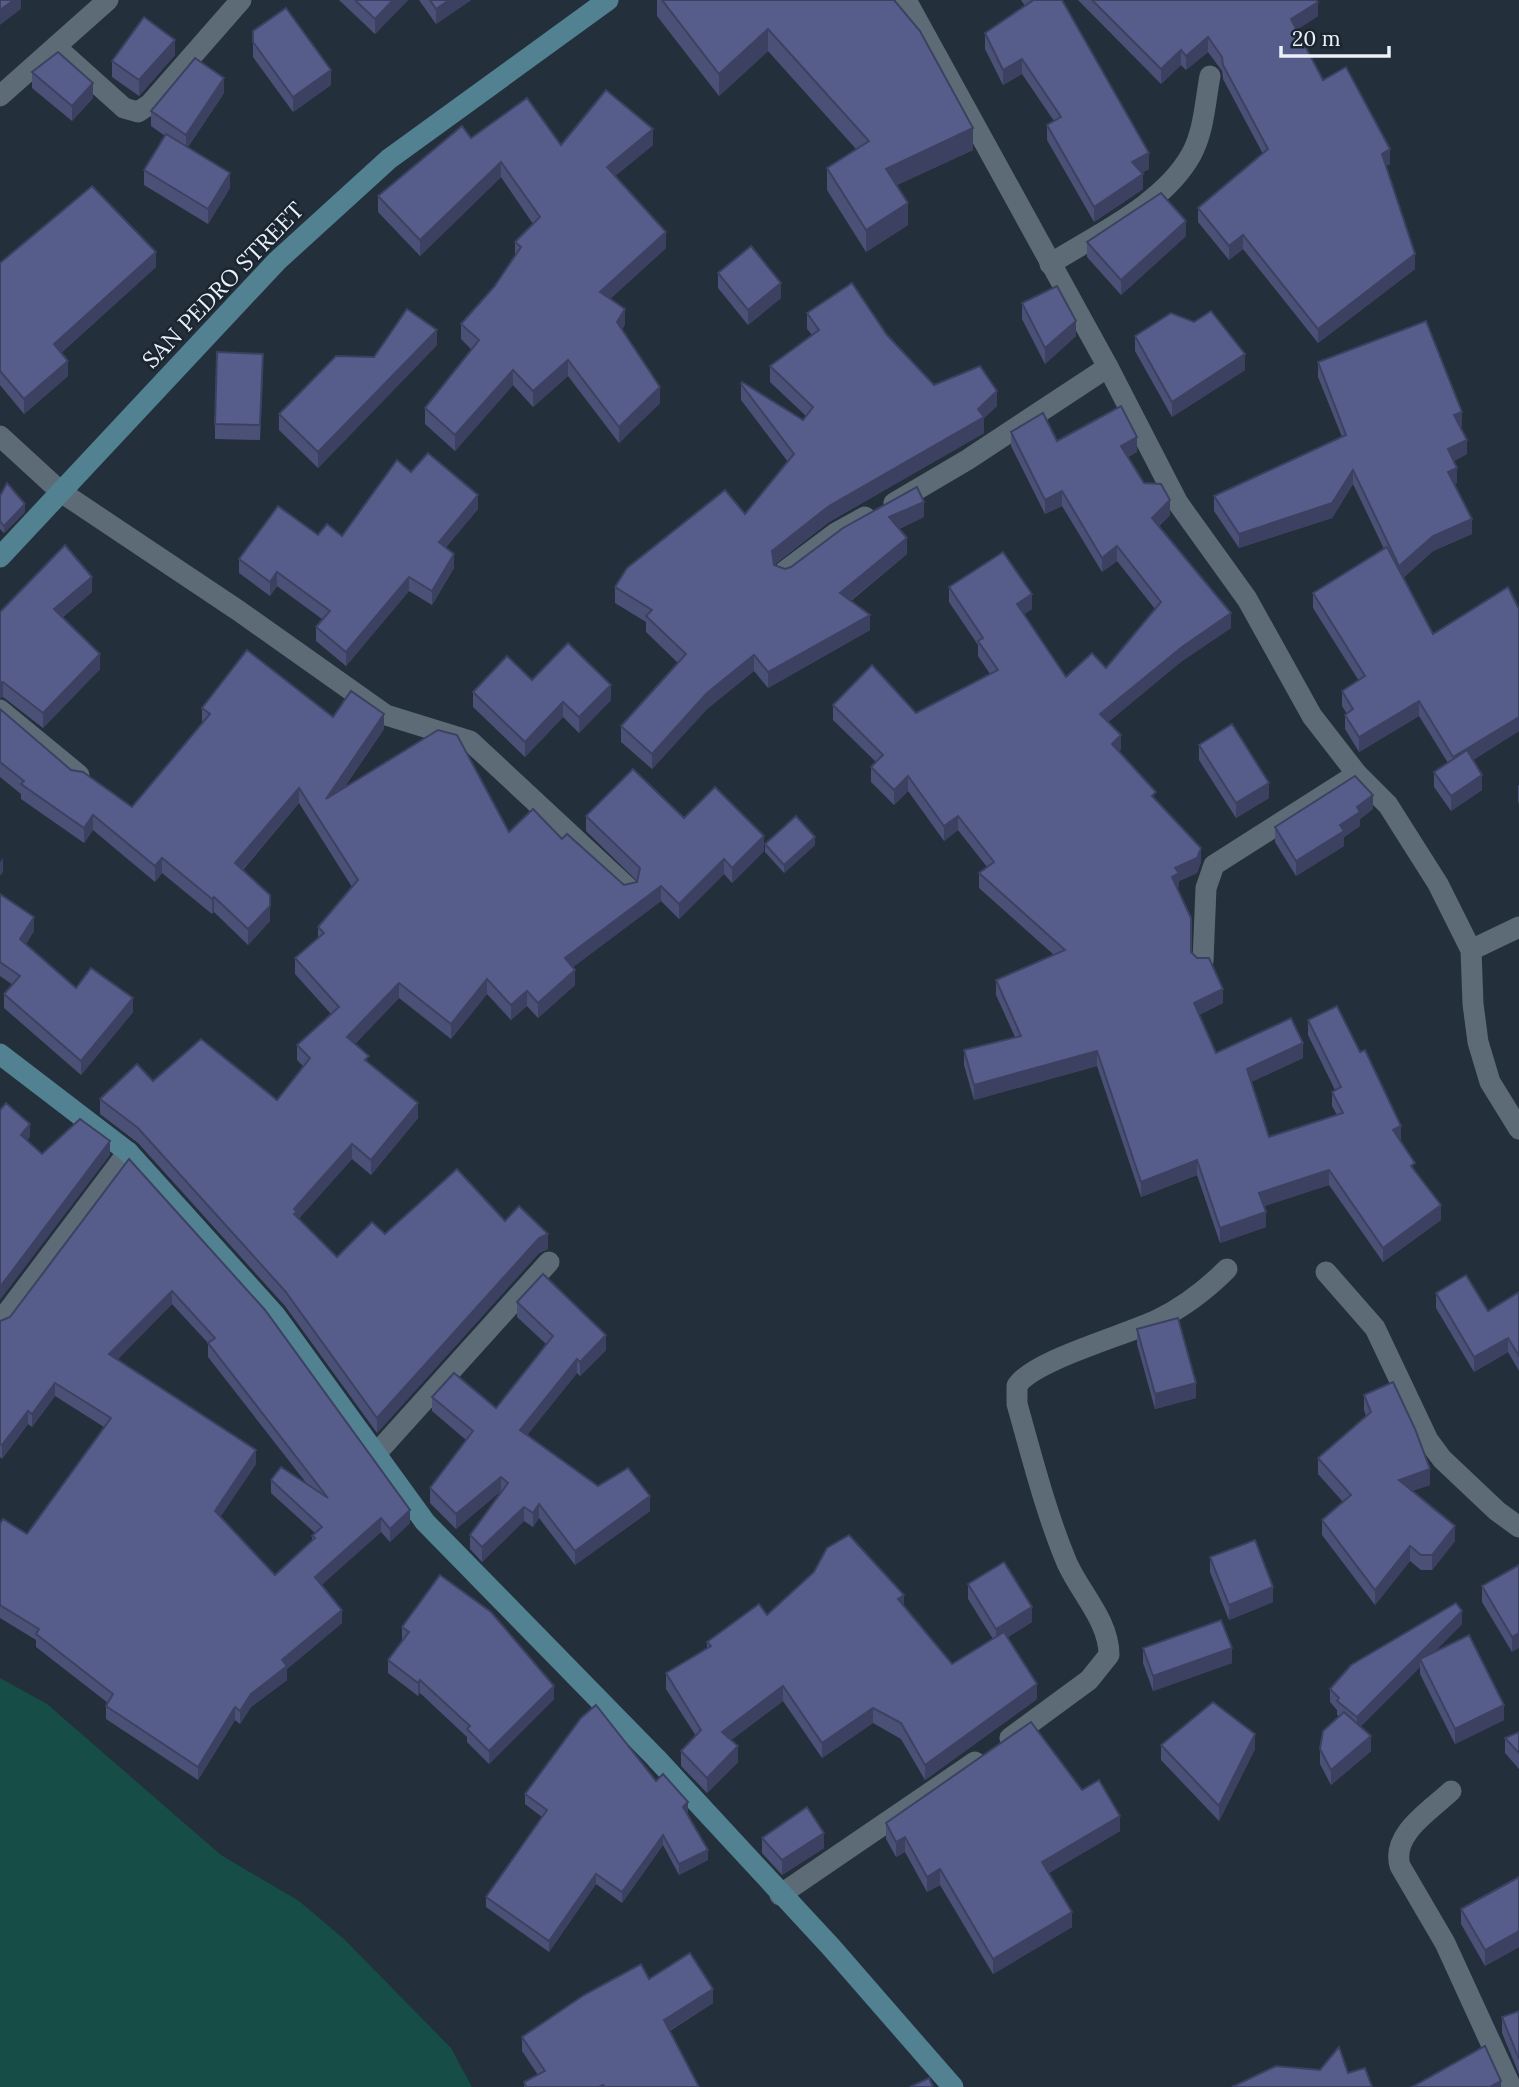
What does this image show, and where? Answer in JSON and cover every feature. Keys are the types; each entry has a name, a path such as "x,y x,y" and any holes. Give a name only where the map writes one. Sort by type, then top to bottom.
{"street":[{"path":"0,96 108,0"},
{"path":"56,47 124,108 138,113 150,104 241,0"},
{"name":"SAN PEDRO STREET","path":"0,557 277,261 389,159 608,0"},
{"path":"906,0 1108,368 1178,503 1247,599 1311,716 1357,774 1388,804 1438,884 1472,950 1473,1004 1478,1042 1490,1082 1519,1129"},
{"path":"1050,264 1152,199 1177,173 1191,155 1201,128 1210,76"},
{"path":"784,572 836,533 967,460 1108,368"},
{"path":"0,436 61,492 239,611 386,715 470,741 628,888"},
{"path":"0,710 79,775"},
{"path":"1203,961 1206,888 1214,864 1357,774"},
{"path":"1472,950 1519,927"},
{"path":"0,1055 128,1152 275,1315 425,1522 656,1758 831,1947 953,2087"},
{"path":"0,1322 128,1152"},
{"path":"374,1455 549,1262"},
{"path":"780,1895 997,1747 1102,1667 1109,1656 1107,1636 1067,1563 1017,1404 1017,1386 1036,1368 1158,1320 1203,1292 1227,1269"},
{"path":"1326,1272 1375,1328 1428,1440 1442,1459 1497,1511 1519,1527"},
{"path":"1451,1791 1403,1838 1397,1856 1400,1866 1445,1943 1511,2087"}],"shaded area":[{"path":"0,1678 47,1704 221,1855 299,1901 344,1939 451,2048 472,2087 0,2087"}],"building":[{"path":"0,0 14,0 0,10"},
{"path":"355,0 393,0 375,19"},
{"path":"430,0 449,0 436,9"},
{"path":"662,0 894,0 920,31 973,128 886,169 908,203 866,230 827,168 869,141 768,29 719,74"},
{"path":"1031,0 1062,0 1149,153 1132,162 1143,174 1094,207 1047,125 1061,117 1022,59 1003,70 985,33"},
{"path":"1092,0 1316,0 1318,2 1291,19 1323,80 1346,67 1390,149 1382,154 1415,254 1318,329 1243,235 1229,246 1198,208 1268,149 1223,65 1222,57 1208,37 1186,56 1181,50 1161,69"},
{"path":"286,8 331,70 293,97 253,42 253,31"},
{"path":"144,17 175,40 139,80 112,61"},
{"path":"58,52 93,83 72,106 32,72"},
{"path":"195,58 224,78 186,135 151,111"},
{"path":"606,90 653,129 607,167 666,232 600,292 625,309 617,322 660,387 619,427 568,360 533,391 513,370 455,435 425,408 479,340 461,324 494,287 521,247 515,242 540,217 501,162 420,240 378,196 462,126 471,138 527,98 561,145"},
{"path":"166,134 230,173 208,209 144,170"},
{"path":"92,186 156,252 54,344 68,361 24,399 0,371 0,263"},
{"path":"1161,193 1186,221 1121,280 1087,242"},
{"path":"751,246 781,283 748,310 718,273"},
{"path":"852,283 887,335 934,385 980,366 997,391 978,409 984,417 829,506 772,551 774,565 785,569 791,567 843,528 917,487 924,502 889,517 907,538 840,593 870,615 768,672 754,655 707,693 652,754 621,726 686,654 646,616 652,610 615,587 627,568 725,490 745,514 794,454 741,384 742,382 803,420 813,407 770,366 819,330 807,313"},
{"path":"1057,286 1076,321 1045,348 1022,303"},
{"path":"407,309 437,330 318,452 279,414 336,356 374,357"},
{"path":"1211,311 1245,354 1172,402 1135,336 1171,313 1194,322"},
{"path":"1426,321 1462,412 1454,415 1467,440 1448,449 1457,468 1448,472 1472,519 1433,536 1399,566 1353,470 1332,503 1239,534 1214,496 1346,435 1318,362"},
{"path":"217,352 263,354 260,425 215,424"},
{"path":"1121,406 1137,437 1121,446 1144,483 1161,484 1170,500 1152,518 1231,613 1182,647 1100,714 1121,735 1112,744 1156,792 1152,796 1201,848 1197,858 1175,868 1179,873 1172,877 1191,918 1191,952 1197,958 1209,958 1223,989 1194,1003 1216,1053 1291,1018 1303,1043 1247,1069 1269,1137 1343,1113 1332,1092 1341,1087 1308,1020 1337,1006 1360,1052 1365,1050 1401,1126 1393,1130 1415,1163 1411,1166 1441,1205 1383,1248 1329,1170 1259,1193 1266,1212 1220,1228 1197,1160 1141,1182 1097,1051 974,1085 964,1050 1021,1036 996,980 1065,950 979,873 994,862 958,816 944,826 908,776 894,790 871,767 883,755 833,705 872,665 916,713 998,670 978,641 983,638 949,587 1003,552 1032,594 1017,604 1066,677 1092,653 1106,668 1161,602 1117,546 1102,558 1062,491 1045,500 1011,432 1043,413 1057,441"},
{"path":"428,453 478,495 439,542 454,554 432,591 409,577 346,652 316,627 330,611 277,572 270,582 239,559 278,506 318,535 327,524 342,536 397,460 411,472"},
{"path":"7,483 25,504 4,526 0,521 0,496"},
{"path":"65,545 92,577 54,609 100,654 43,713 3,682 0,683 0,612"},
{"path":"1387,547 1433,634 1508,587 1519,609 1519,717 1453,757 1419,701 1359,737 1345,715 1353,709 1342,691 1365,676 1313,593"},
{"path":"568,643 611,685 579,717 563,702 525,742 473,692 507,656 532,680"},
{"path":"247,650 333,717 351,691 384,714 326,799 438,730 457,735 509,832 533,809 562,839 567,834 624,885 637,882 640,868 586,816 633,769 684,818 715,787 764,836 732,868 724,859 679,904 661,886 565,958 575,970 538,1003 527,991 511,1005 487,979 451,1024 399,983 347,1037 369,1056 365,1060 418,1103 371,1160 352,1144 294,1209 297,1212 294,1214 337,1257 372,1222 385,1234 457,1169 505,1221 519,1206 548,1234 539,1238 377,1418 285,1291 138,1128 100,1099 137,1064 153,1081 201,1039 277,1100 310,1058 297,1045 339,1007 295,958 324,933 318,927 358,880 299,788 235,863 270,895 270,906 248,929 214,897 212,899 162,858 155,866 93,815 84,828 21,784 24,781 0,762 0,709 71,770 83,772 132,807 210,714 202,708"},
{"path":"1232,724 1269,783 1236,803 1199,745"},
{"path":"1467,750 1482,775 1451,796 1434,772"},
{"path":"1355,776 1373,795 1357,807 1360,812 1340,825 1344,831 1296,861 1275,827"},
{"path":"796,816 815,837 784,865 765,844"},
{"path":"0,894 34,917 20,939 76,988 91,968 133,998 81,1061 4,994 20,976 0,962"},
{"path":"6,1103 30,1124 21,1135 42,1154 80,1119 110,1141 0,1287 0,1110"},
{"path":"129,1159 265,1310 410,1510 390,1529 381,1518 315,1577 342,1610 282,1660 287,1666 251,1694 240,1711 235,1707 198,1767 106,1706 113,1694 36,1634 39,1629 0,1605 0,1524 3,1519 27,1534 111,1418 55,1383 32,1414 28,1411 2,1445 0,1444 0,1321 10,1317","holes":["172,1291 215,1338 208,1343 328,1498 281,1467 271,1480 322,1527 312,1536 315,1538 275,1575 215,1511 256,1450 109,1354"]},
{"path":"543,1274 606,1335 580,1362 577,1359 520,1430 598,1486 628,1468 650,1496 575,1551 539,1504 533,1513 524,1507 482,1547 470,1535 508,1483 501,1477 456,1514 430,1488 473,1431 432,1397 454,1373 496,1408 553,1336 517,1302"},
{"path":"1466,1275 1488,1311 1519,1292 1519,1356 1508,1338 1474,1357 1436,1293"},
{"path":"1178,1318 1196,1383 1155,1394 1137,1329"},
{"path":"1393,1382 1430,1469 1399,1480 1455,1526 1432,1555 1421,1555 1410,1546 1375,1590 1322,1520 1351,1495 1318,1458 1371,1412 1364,1395"},
{"path":"849,1535 904,1595 898,1599 952,1664 1004,1632 1037,1684 925,1765 901,1723 873,1708 822,1743 783,1686 722,1732 738,1746 707,1778 681,1751 701,1730 666,1673 711,1646 707,1642 759,1604 767,1615 814,1572 827,1548"},
{"path":"1255,1540 1273,1587 1229,1605 1210,1557"},
{"path":"1004,1562 1032,1607 996,1629 968,1584"},
{"path":"1519,1565 1519,1633 1512,1637 1482,1586"},
{"path":"440,1575 491,1612 554,1686 489,1751 467,1729 470,1726 420,1680 418,1683 388,1660 409,1632 402,1627"},
{"path":"1456,1603 1462,1611 1357,1717 1337,1701 1339,1698 1330,1689 1351,1665"},
{"path":"1221,1620 1232,1648 1153,1676 1143,1648"},
{"path":"1469,1635 1504,1705 1455,1729 1420,1659"},
{"path":"1213,1702 1255,1734 1219,1806 1161,1745"},
{"path":"596,1705 656,1781 663,1774 688,1802 683,1807 708,1850 679,1864 663,1835 622,1892 596,1874 549,1941 486,1897 547,1810 525,1794 581,1718"},
{"path":"1344,1712 1371,1736 1331,1770 1320,1749 1323,1731"},
{"path":"1031,1722 1082,1790 1099,1780 1120,1816 1042,1862 1072,1912 993,1959 940,1869 927,1877 905,1837 896,1842 886,1823"},
{"path":"1519,1732 1519,1753 1505,1738"},
{"path":"807,1807 824,1833 782,1860 762,1838"},
{"path":"1519,1877 1519,1931 1485,1950 1461,1909"},
{"path":"690,1953 713,1989 664,2020 699,2087 526,2087 524,2082 545,2071 522,2037 584,1995 641,1964 649,1979"},
{"path":"1519,2011 1519,2059 1502,2017"},
{"path":"1485,2046 1501,2081 1490,2087 1412,2087"},
{"path":"1339,2047 1348,2073 1365,2068 1372,2087 1232,2087 1276,2066 1320,2070"},
{"path":"929,2078 933,2087 910,2087"}]}
